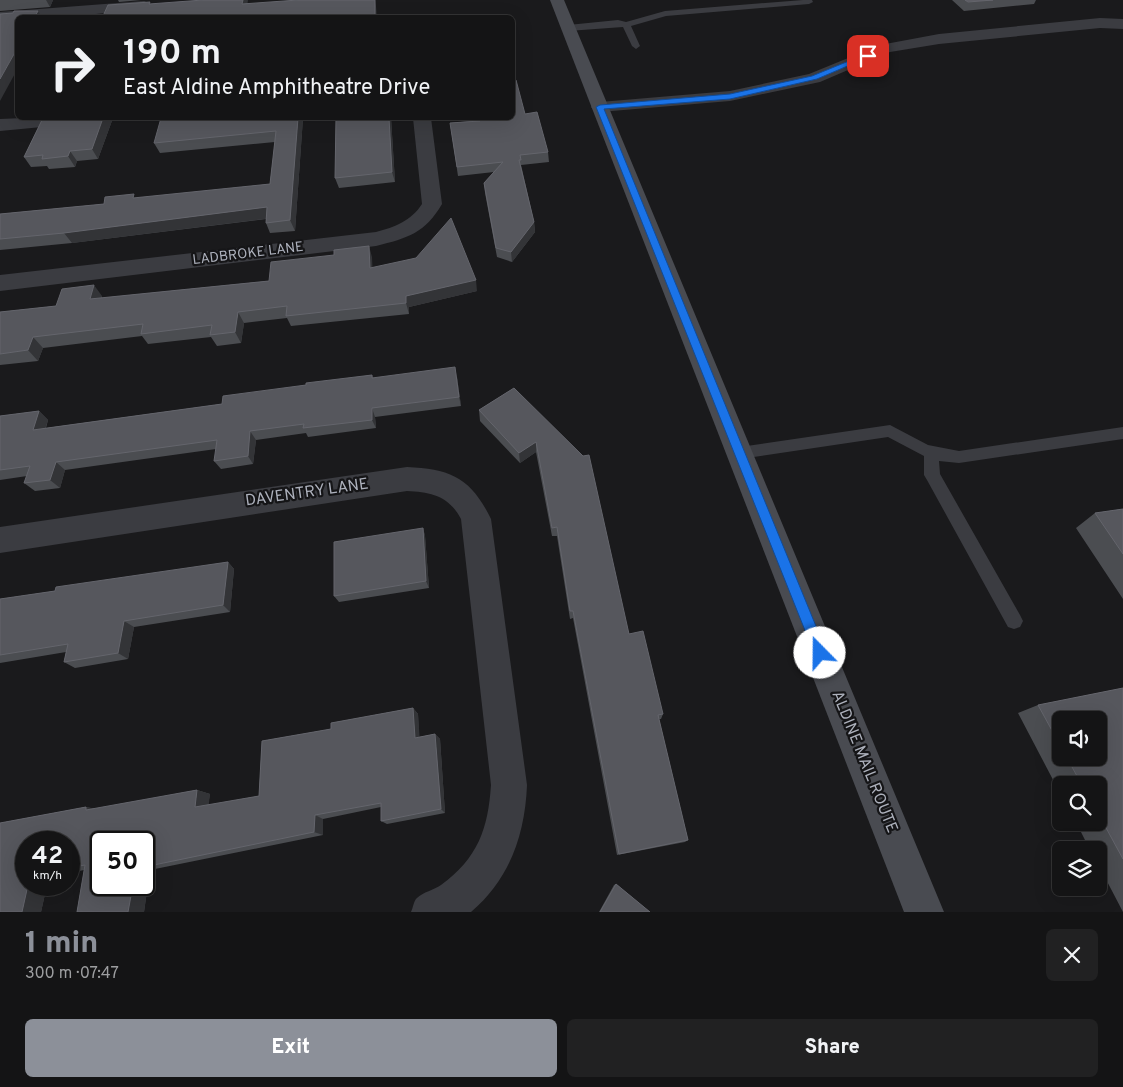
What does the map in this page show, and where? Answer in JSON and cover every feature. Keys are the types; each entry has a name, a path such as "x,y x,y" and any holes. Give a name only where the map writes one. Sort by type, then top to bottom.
{"main road":[{"name":"ALDINE MAIL ROUTE","path":"557,0 924,912"}],"street":[{"path":"22,15 162,5"},
{"path":"0,17 15,16"},
{"path":"600,107 730,96 814,78 886,48 939,39 1100,23 1123,24"},
{"path":"0,125 27,120"},
{"name":"LADBROKE LANE","path":"0,283 376,239 398,233 415,225 426,216 432,204 422,120"},
{"name":"DAVENTRY LANE","path":"0,540 407,479 429,479 446,484 459,493 470,505 476,520 509,785 509,809 503,834 493,859 478,880 458,898 431,912"}],"lane":[{"path":"568,28 618,23 626,25 665,14 808,2 807,0"},
{"path":"626,25 636,46"},
{"path":"740,453 890,431 931,455 958,457 1123,433"},
{"path":"931,455 932,475 1014,621"}],"building":[{"path":"203,0 243,0 242,4 298,0 375,0 375,15 103,15 108,5 150,2 149,4"},
{"path":"965,0 993,0 968,2"},
{"path":"14,11 38,11 36,15 15,15 15,52 0,79 0,14 13,13"},
{"path":"515,79 525,114 537,112 548,152 520,155 521,160 519,160 534,222 511,252 496,248 484,183 503,162 457,167 450,123 480,121 479,120 515,120"},
{"path":"42,120 102,120 92,149 70,151 68,156 42,159 43,155 24,157"},
{"path":"160,120 298,120 290,220 266,223 267,207 64,233 0,239 0,214 104,204 105,197 134,194 133,198 270,184 276,131 154,143"},
{"path":"336,120 389,120 392,172 335,178"},
{"path":"451,218 476,280 406,296 406,303 286,316 287,306 238,312 235,332 210,335 212,325 141,334 143,324 33,337 28,350 0,354 0,312 56,306 62,289 94,285 90,299 269,281 271,262 334,255 334,250 369,246 370,268 416,258"},
{"path":"455,367 459,397 372,408 372,420 303,428 304,424 250,431 248,456 214,461 217,440 56,462 50,480 24,483 30,466 0,470 0,416 39,411 33,430 222,404 223,396 306,385 306,383 372,375 372,378"},
{"path":"514,388 583,456 589,455 629,634 643,631 663,714 658,715 688,840 619,854 573,611 570,611 557,527 552,528 536,442 519,453 479,410"},
{"path":"1123,509 1123,554 1095,513"},
{"path":"423,528 426,581 334,596 334,542"},
{"path":"228,562 223,605 124,621 118,653 64,662 68,644 0,655 0,599 55,591 56,587"},
{"path":"1123,688 1123,859 1107,830 1107,776 1077,776 1071,766 1107,766 1107,711 1052,711 1052,731 1038,705"},
{"path":"413,708 415,738 435,734 441,809 381,821 381,803 315,815 314,832 155,865 155,831 90,831 90,896 131,896 128,912 77,912 85,865 80,866 80,831 15,831 15,896 26,896 22,912 0,912 0,823 86,807 86,810 197,790 195,807 259,796 262,741 331,729 331,723"},
{"path":"616,884 650,912 600,912"}],"route":[{"path":"820,653 600,107 730,96 814,78 868,56"}]}
